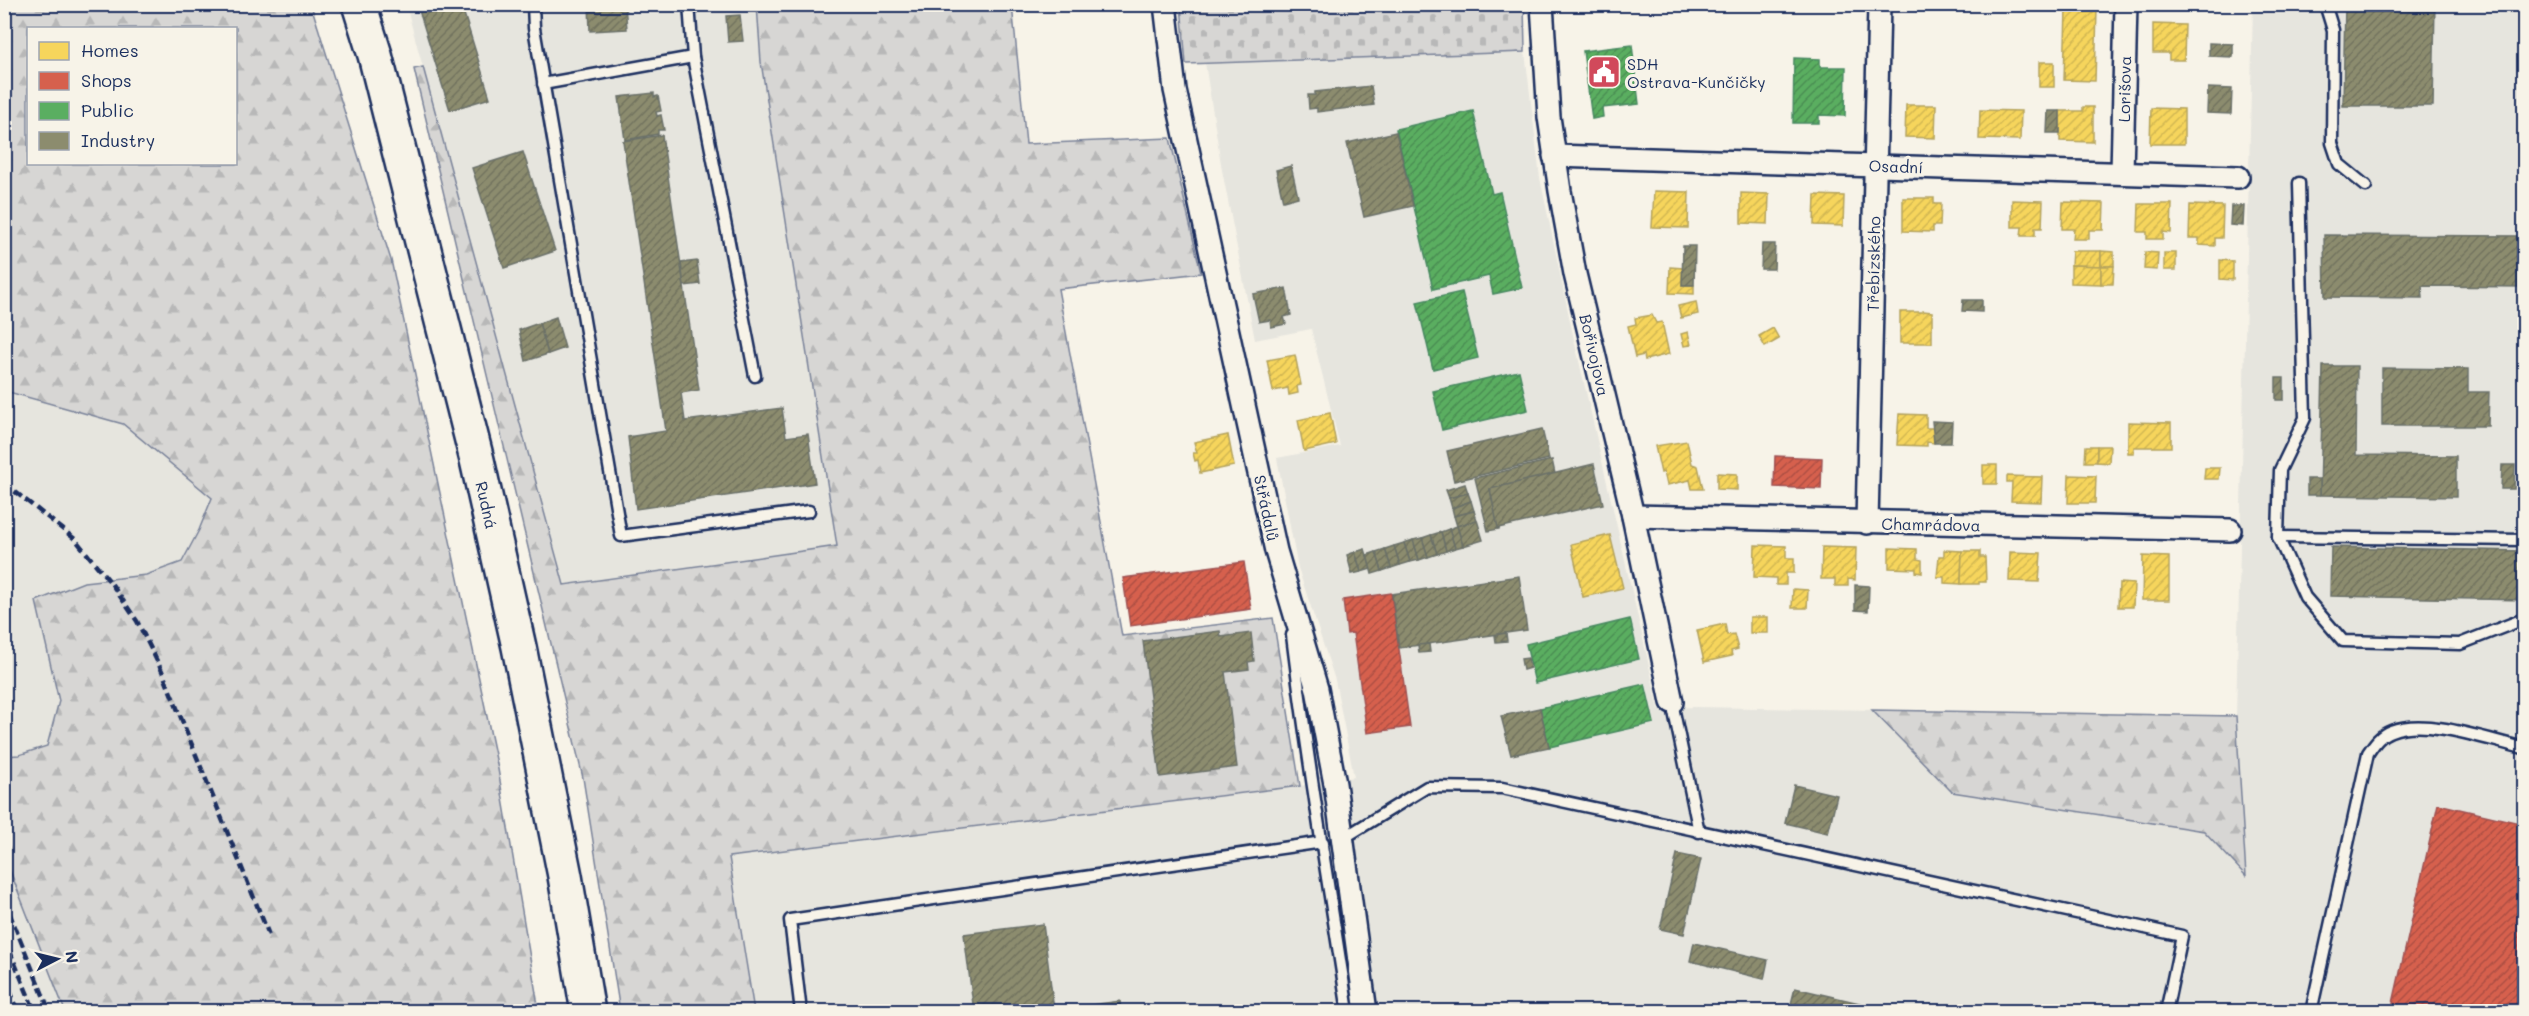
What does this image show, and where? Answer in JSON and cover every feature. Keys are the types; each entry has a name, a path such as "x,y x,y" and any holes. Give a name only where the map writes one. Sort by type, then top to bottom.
{"main road":[{"name":"Rudná","path":"359,4 375,55 477,460 517,635 559,842 588,1011"},
{"path":"375,4 375,55"}],"street":[{"name":"Střádalů","path":"1165,4 1175,90 1276,551 1317,689 1335,784 1333,840 1366,1011"},
{"name":"Bořivojova","path":"1542,4 1554,156 1575,274 1633,516 1672,702"},
{"name":"Třebízského","path":"1868,523 1879,4"},
{"name":"Lorišova","path":"2122,173 2126,4"},
{"name":"Osadní","path":"1554,156 2238,177"},
{"name":"Chamrádova","path":"1633,516 2230,530"}],"lane":[{"path":"533,4 534,28 543,84 621,536 808,511"},
{"path":"689,4 693,57 755,376"},
{"path":"2325,4 2333,30 2332,143 2339,164 2366,186"},
{"path":"543,84 693,57"},
{"path":"2299,183 2305,418 2280,470 2278,537 2305,597 2343,641 2460,644 2524,619"},
{"path":"2278,537 2524,540"},
{"path":"1672,702 1699,832"},
{"path":"2311,1011 2368,753 2376,740 2391,731 2412,727 2435,728 2524,748"},
{"path":"801,1011 790,920 1333,840 1427,787 1502,788 2182,936 2166,1011"},
{"path":"1333,840 1348,1011"}],"shaded area":[{"path":"406,5 757,5 761,62 837,547 564,585"},
{"path":"2253,5 2524,5 2524,1011 754,1011 729,857 1300,786 1354,777 1335,680 1298,568 1277,458 1340,446 1311,329 1255,340 1222,170 1205,63 1525,52 1540,178 1573,335 1659,709 1693,707 2236,716"},
{"path":"4,391 123,424 212,498 351,1011 5,1011"}],"green space":[{"path":"5,4 311,5 391,260 498,769 539,1011 65,1011 5,858 5,756 19,755 47,746 59,701 36,601 84,582 146,575 182,562 199,530 212,498 123,424 5,391"},
{"path":"757,5 1012,5 1026,144 1170,138 1201,273 1058,289 1122,636 1273,618 1300,786 729,857 754,1011 620,1011 583,778 414,69 423,67 564,585 837,546 761,62"},
{"path":"1181,5 1524,5 1525,52 1186,64"},
{"path":"1872,710 2236,716 2246,876 2204,831 1952,792"}],"building: Homes":[{"path":"2066,9 2097,9 2095,81 2064,80"},
{"path":"2153,24 2185,25 2184,60 2169,60 2169,53 2153,53"},
{"path":"2039,62 2054,62 2054,87 2039,87"},
{"path":"1906,105 1936,105 1935,138 1905,137"},
{"path":"2083,107 2093,107 2093,142 2060,141 2060,111 2083,111"},
{"path":"2151,108 2184,109 2184,144 2150,144"},
{"path":"1980,110 2021,111 2020,140 1979,139"},
{"path":"1654,191 1689,192 1688,228 1652,227"},
{"path":"1741,193 1769,194 1768,224 1741,223"},
{"path":"1815,195 1844,196 1843,226 1814,225"},
{"path":"1903,198 1934,198 1934,204 1941,204 1940,226 1933,226 1933,232 1903,231"},
{"path":"2012,200 2043,201 2042,228 2035,228 2035,236 2021,236 2022,227 2012,227"},
{"path":"2063,202 2104,203 2103,230 2089,230 2089,239 2073,239 2074,229 2062,229"},
{"path":"2139,204 2172,204 2171,233 2163,232 2163,239 2147,239 2147,232 2138,232"},
{"path":"2190,205 2223,206 2222,238 2215,238 2215,246 2199,245 2199,238 2189,238"},
{"path":"2072,251 2101,251 2101,266 2071,265"},
{"path":"2101,251 2114,252 2114,266 2101,266"},
{"path":"2145,252 2158,253 2157,270 2144,269"},
{"path":"2164,253 2176,253 2176,270 2164,270"},
{"path":"2220,260 2233,261 2233,280 2220,279"},
{"path":"2071,265 2101,266 2101,284 2071,283"},
{"path":"2101,266 2114,266 2113,284 2101,284"},
{"path":"1670,267 1683,268 1682,285 1694,285 1694,294 1669,293"},
{"path":"1696,302 1698,314 1681,318 1678,306"},
{"path":"1900,312 1932,312 1932,343 1900,343"},
{"path":"1652,315 1656,323 1662,322 1669,354 1645,360 1644,355 1635,357 1628,326 1636,324 1635,318"},
{"path":"1773,328 1779,339 1765,347 1759,336"},
{"path":"1688,332 1691,345 1684,346 1681,334"},
{"path":"1295,355 1301,385 1297,386 1298,393 1289,395 1288,388 1273,391 1267,360"},
{"path":"1330,413 1336,444 1304,451 1298,420"},
{"path":"1899,414 1926,415 1926,428 1935,428 1934,443 1927,442 1927,446 1897,445"},
{"path":"2128,422 2171,423 2171,447 2134,447 2134,453 2128,453"},
{"path":"1228,435 1234,466 1200,473 1198,460 1195,461 1193,453 1197,453 1194,442"},
{"path":"1687,441 1692,464 1698,466 1703,489 1692,489 1690,480 1667,485 1664,472 1661,473 1655,446"},
{"path":"2086,446 2097,446 2097,462 2085,462"},
{"path":"2097,446 2110,446 2109,463 2097,462"},
{"path":"1983,465 1997,465 1997,484 1983,484"},
{"path":"2205,468 2220,468 2219,479 2204,479"},
{"path":"1717,473 1737,474 1737,490 1717,489"},
{"path":"2069,475 2096,476 2095,503 2068,503"},
{"path":"2007,476 2042,477 2041,502 2011,501 2012,482 2007,482"},
{"path":"1610,535 1623,588 1583,597 1571,544"},
{"path":"1755,545 1786,546 1786,558 1794,558 1794,573 1786,573 1786,585 1776,585 1776,578 1754,577"},
{"path":"1822,547 1856,548 1855,580 1848,579 1848,586 1835,586 1835,579 1821,579"},
{"path":"1889,548 1917,549 1917,559 1922,560 1922,573 1916,572 1916,569 1889,568"},
{"path":"1944,550 1962,551 1961,584 1944,583 1944,577 1937,577 1939,556 1944,556"},
{"path":"1962,551 1980,551 1980,557 1985,557 1986,582 1961,584"},
{"path":"2010,552 2041,553 2039,582 2009,581"},
{"path":"2143,556 2169,557 2169,600 2142,600"},
{"path":"2119,583 2134,584 2133,607 2118,607"},
{"path":"1793,589 1808,590 1807,608 1792,608"},
{"path":"1750,617 1768,617 1768,633 1750,633"},
{"path":"1725,624 1727,635 1734,634 1738,649 1731,651 1732,656 1704,662 1697,630"}],"building: Shops":[{"path":"1775,456 1822,458 1821,489 1774,487"},
{"path":"1244,562 1251,609 1130,626 1123,578"},
{"path":"1391,593 1410,727 1367,733 1353,633 1347,634 1343,600"},
{"path":"2438,804 2524,824 2524,1012 2391,1012"}],"building: Public":[{"path":"1632,45 1639,104 1602,108 1603,117 1592,119 1583,51"},
{"path":"1794,58 1820,59 1820,67 1846,67 1845,116 1819,115 1819,123 1793,123"},
{"path":"1473,111 1492,194 1500,192 1522,288 1493,294 1489,276 1433,289 1396,129"},
{"path":"1462,292 1478,358 1433,369 1417,302"},
{"path":"1519,371 1528,410 1442,430 1433,391"},
{"path":"1630,619 1639,659 1535,683 1526,644"},
{"path":"1645,684 1654,723 1549,747 1540,708"}],"building: Industry":[{"path":"417,4 461,4 490,98 450,110"},
{"path":"589,4 625,4 627,29 590,31"},
{"path":"2345,4 2435,4 2433,106 2343,106"},
{"path":"740,15 743,41 728,42 726,16"},
{"path":"2209,43 2233,44 2233,57 2209,56"},
{"path":"1371,86 1374,105 1317,112 1317,108 1309,109 1308,95 1315,95 1315,92"},
{"path":"2208,88 2232,89 2231,114 2207,113"},
{"path":"654,93 654,97 658,96 661,111 656,112 657,116 661,115 664,130 658,130 658,134 625,140 619,97"},
{"path":"2048,111 2060,111 2060,133 2047,133"},
{"path":"1396,132 1413,206 1364,217 1347,143"},
{"path":"662,135 699,390 681,393 685,421 782,408 786,437 808,434 815,483 636,509 628,437 666,431 623,141"},
{"path":"523,152 555,251 504,268 472,168"},
{"path":"1291,166 1298,197 1283,201 1276,170"},
{"path":"2231,206 2244,206 2243,226 2230,225"},
{"path":"2324,235 2524,236 2524,287 2422,286 2423,298 2325,297"},
{"path":"1762,244 1775,244 1774,269 1761,269"},
{"path":"1683,246 1695,246 1694,285 1682,285"},
{"path":"697,261 700,284 684,286 681,263"},
{"path":"1286,288 1291,315 1284,317 1286,324 1271,327 1270,320 1259,322 1253,294"},
{"path":"1963,300 1982,300 1982,312 1962,311"},
{"path":"556,317 565,348 548,354 539,323"},
{"path":"539,323 548,354 526,361 519,330"},
{"path":"2323,366 2357,366 2356,455 2456,456 2456,497 2320,495"},
{"path":"2382,368 2468,369 2468,392 2489,392 2488,426 2382,426"},
{"path":"2276,378 2284,378 2284,400 2276,400"},
{"path":"1932,421 1952,422 1951,443 1934,443"},
{"path":"1542,429 1549,459 1454,481 1447,451"},
{"path":"1552,460 1555,474 1490,489 1499,529 1488,531 1475,478"},
{"path":"1594,464 1603,504 1498,528 1490,489"},
{"path":"2502,465 2515,465 2514,489 2501,489"},
{"path":"2307,479 2320,479 2320,495 2307,495"},
{"path":"1465,484 1468,493 1449,498 1446,490"},
{"path":"1468,493 1471,501 1452,508 1449,498"},
{"path":"1471,501 1474,511 1454,516 1452,508"},
{"path":"1474,511 1477,520 1457,526 1454,516"},
{"path":"1477,520 1483,540 1463,546 1457,526"},
{"path":"1457,526 1463,546 1455,548 1449,529"},
{"path":"1449,529 1455,548 1446,551 1441,532"},
{"path":"1441,532 1446,551 1437,554 1431,535"},
{"path":"1431,535 1437,554 1428,557 1422,538"},
{"path":"1422,538 1428,557 1419,560 1413,540"},
{"path":"1413,540 1419,560 1410,562 1404,543"},
{"path":"1404,543 1410,562 1400,565 1394,546"},
{"path":"1394,546 1400,565 1391,568 1385,549"},
{"path":"2331,547 2524,551 2523,600 2330,596"},
{"path":"1365,549 1371,569 1361,572 1355,552"},
{"path":"1385,549 1391,568 1382,571 1376,552"},
{"path":"1355,552 1361,572 1352,574 1347,555"},
{"path":"1376,552 1382,571 1372,574 1367,555"},
{"path":"1519,576 1527,630 1399,648 1392,594"},
{"path":"1855,585 1869,586 1868,611 1855,610"},
{"path":"1220,631 1221,637 1251,633 1254,661 1248,662 1249,669 1225,672 1237,767 1160,777 1143,641"},
{"path":"1506,633 1507,641 1496,642 1495,635"},
{"path":"1429,644 1430,652 1419,653 1418,645"},
{"path":"1528,658 1530,668 1523,670 1521,659"},
{"path":"1540,708 1549,747 1511,755 1501,716"},
{"path":"1794,785 1837,795 1828,833 1785,823"},
{"path":"1677,854 1701,859 1684,934 1660,929"},
{"path":"1043,924 1054,1010 1120,1001 1121,1012 974,1012 964,934"},
{"path":"1694,943 1768,960 1764,979 1690,961"},
{"path":"1795,988 1898,1012 1789,1012"}],"railway":[{"path":"4,483 75,539 111,583 137,621 162,671 269,935"},
{"path":"4,900 50,1012"},
{"path":"4,937 35,1012"},
{"path":"4,977 19,1012"}],"place":[{"name":"SDH Ostrava-Kunčičky","path":"1604,72"}]}
